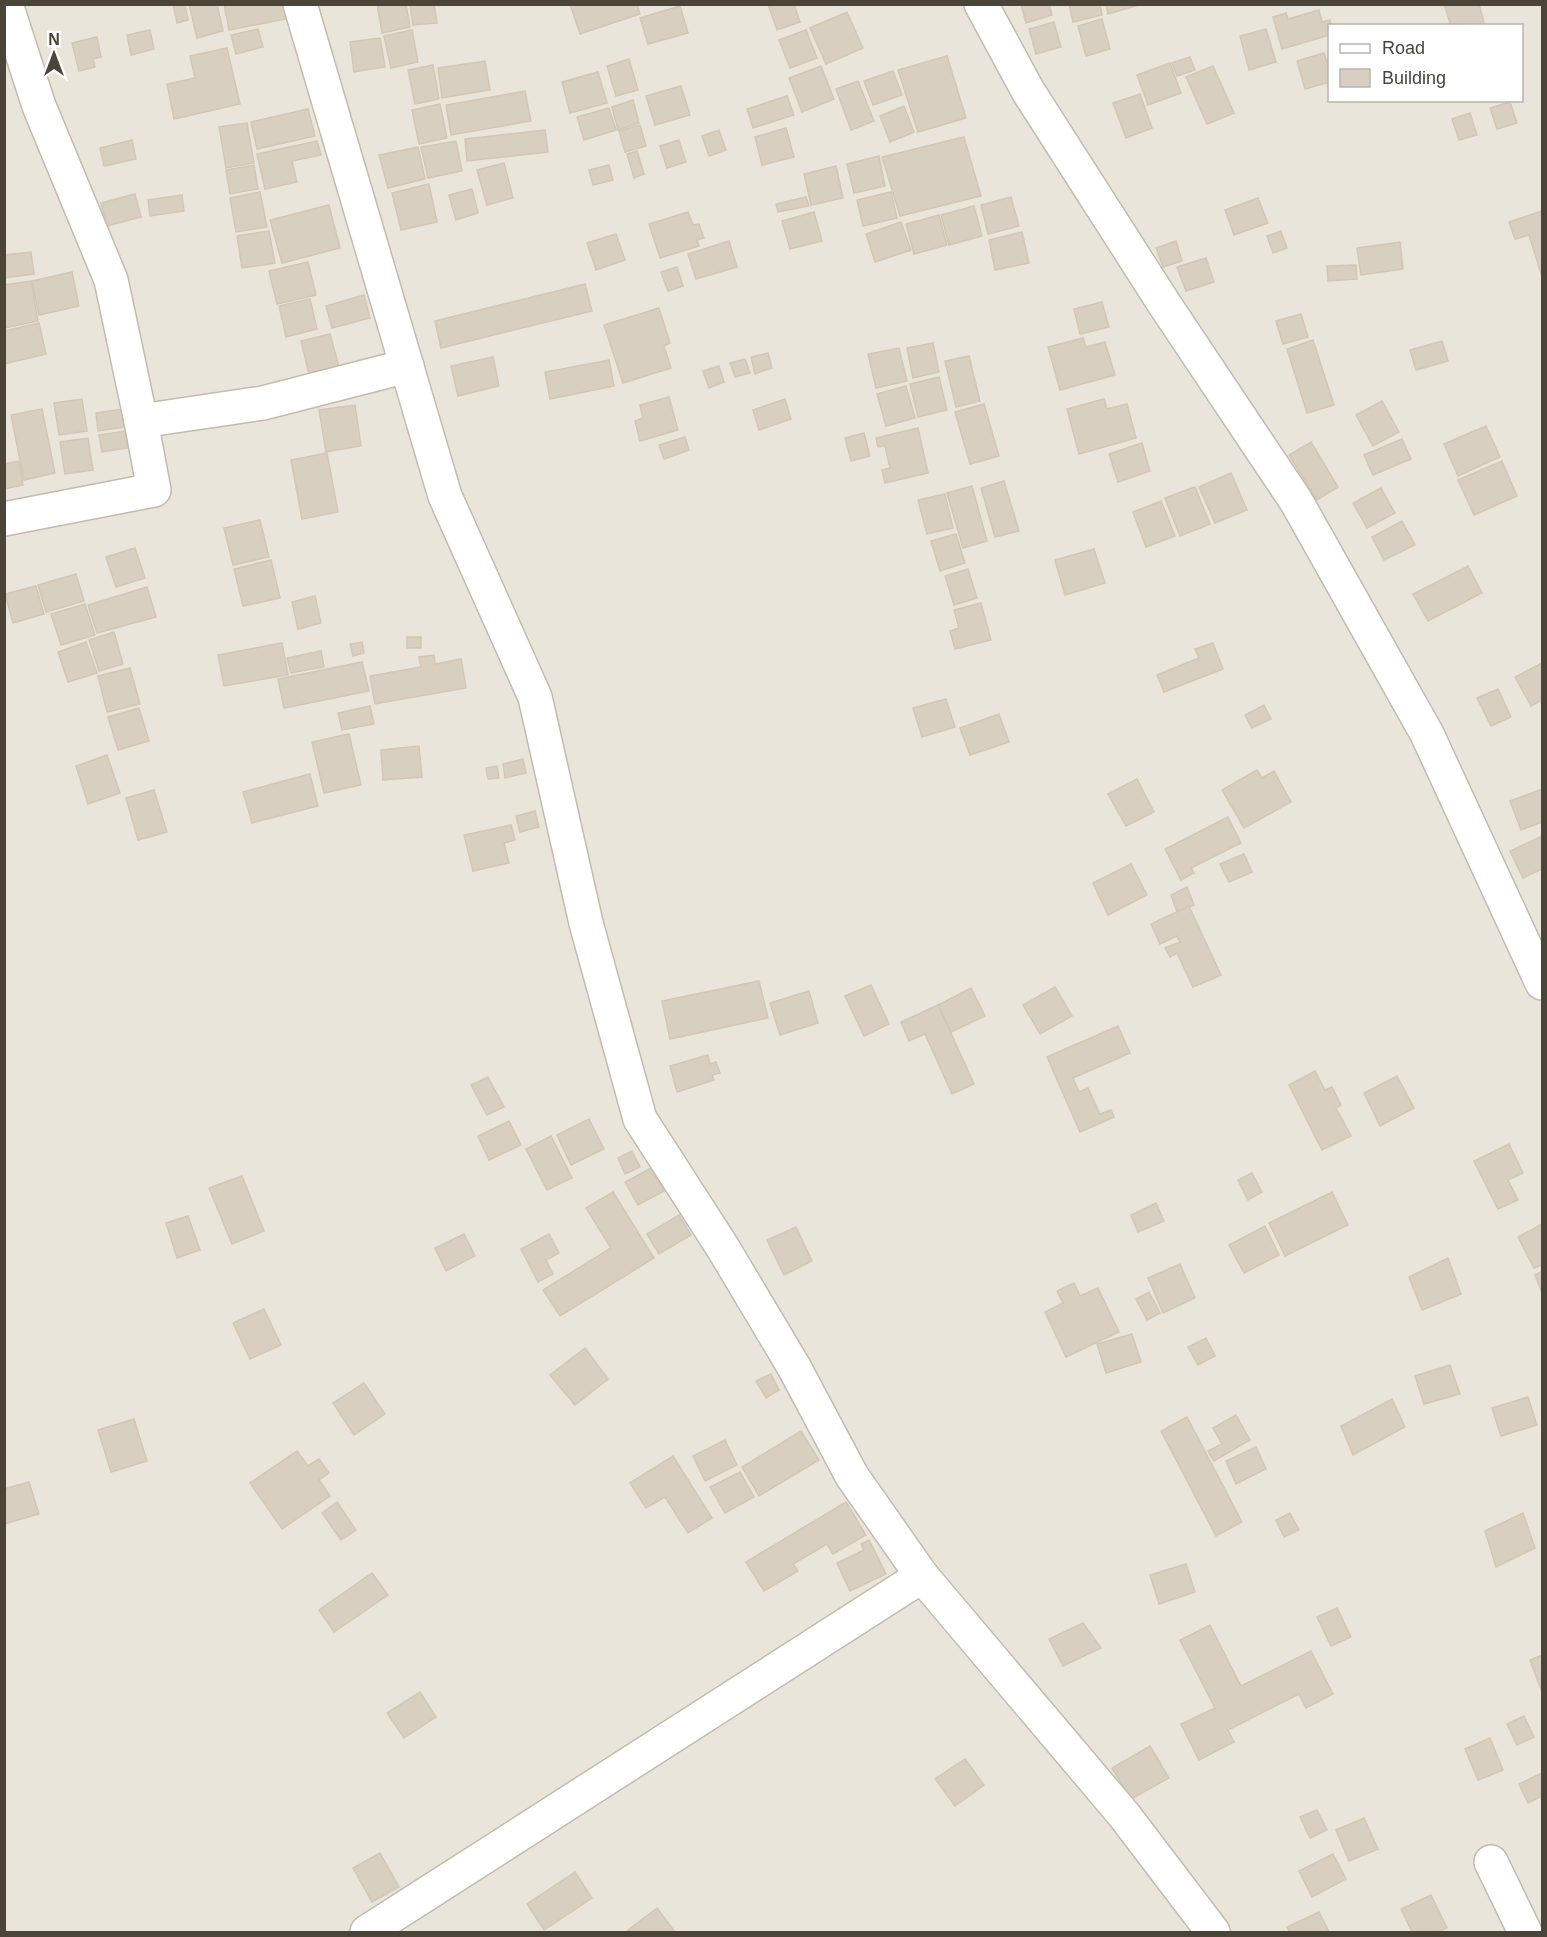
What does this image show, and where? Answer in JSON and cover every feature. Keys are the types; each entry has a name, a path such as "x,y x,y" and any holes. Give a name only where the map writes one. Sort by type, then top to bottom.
{"street":[{"path":"4,519 154,490 111,280 39,106 6,4"},
{"path":"300,4 445,495 535,697 586,923 640,1119 723,1248 794,1367 852,1476 922,1576 1125,1815 1213,1932"},
{"path":"981,4 1028,91 1162,302 1296,501 1427,734 1542,983"},
{"path":"141,420 263,403 407,366"},
{"path":"368,1932 922,1576"},
{"path":"1491,1862 1525,1932"}],"shaded area":[{"path":"5,5 1542,5 1542,1932 5,1932"}],"building":[{"path":"173,4 185,4 188,20 177,23"},
{"path":"189,4 217,4 223,31 197,38"},
{"path":"224,4 284,4 286,19 229,30"},
{"path":"377,4 406,4 410,27 382,33"},
{"path":"410,4 434,4 437,23 413,25"},
{"path":"570,4 637,4 640,14 580,34"},
{"path":"768,4 794,4 800,22 777,30"},
{"path":"1021,4 1049,4 1052,15 1026,23"},
{"path":"1069,4 1100,4 1102,15 1073,22"},
{"path":"1106,4 1142,4 1108,14"},
{"path":"1444,4 1479,4 1484,24 1450,24"},
{"path":"680,6 688,33 648,44 640,18"},
{"path":"1319,10 1322,22 1330,20 1328,36 1282,49 1273,17 1286,13 1288,19"},
{"path":"847,12 863,48 826,64 810,28"},
{"path":"1102,19 1110,49 1086,56 1078,26"},
{"path":"1054,22 1061,47 1036,54 1029,29"},
{"path":"258,29 263,47 236,54 231,35"},
{"path":"1266,29 1276,62 1249,70 1240,36"},
{"path":"150,30 154,49 131,55 127,35"},
{"path":"412,30 418,62 391,68 384,36"},
{"path":"806,30 817,58 790,68 779,40"},
{"path":"97,37 101,57 93,59 95,67 79,71 72,43"},
{"path":"380,38 385,67 354,72 350,42"},
{"path":"227,48 240,104 174,119 167,84 195,78 190,56"},
{"path":"1324,53 1328,65 1328,83 1305,89 1297,61"},
{"path":"947,56 966,118 918,132 898,70"},
{"path":"1190,57 1195,70 1177,76 1172,63"},
{"path":"629,59 638,90 616,96 607,66"},
{"path":"485,61 490,90 442,98 438,68"},
{"path":"1170,63 1181,93 1148,105 1137,75"},
{"path":"433,65 439,99 415,104 408,70"},
{"path":"821,66 834,99 802,112 789,78"},
{"path":"1213,66 1234,113 1207,124 1186,77"},
{"path":"893,71 902,95 873,105 864,81"},
{"path":"598,72 607,103 570,113 562,82"},
{"path":"858,81 874,121 851,130 836,89"},
{"path":"681,86 690,115 655,125 646,96"},
{"path":"525,91 531,121 451,135 446,105"},
{"path":"1140,94 1152,128 1126,138 1113,103"},
{"path":"787,96 794,115 753,128 747,109"},
{"path":"633,100 639,123 618,130 612,107"},
{"path":"1510,102 1517,123 1497,129 1490,108"},
{"path":"440,104 447,138 419,144 412,110"},
{"path":"904,106 914,132 890,142 880,116"},
{"path":"609,108 616,130 584,140 577,117"},
{"path":"308,109 315,136 257,149 251,122"},
{"path":"1470,113 1477,135 1459,140 1452,119"},
{"path":"247,123 254,163 226,168 219,127"},
{"path":"640,125 646,146 625,152 619,131"},
{"path":"786,128 794,157 762,165 755,137"},
{"path":"545,130 548,152 467,161 465,139"},
{"path":"719,130 726,150 709,156 702,136"},
{"path":"964,137 981,196 900,216 882,157"},
{"path":"132,140 136,159 104,166 100,148"},
{"path":"679,140 686,162 667,168 660,146"},
{"path":"317,141 321,155 292,161 297,182 265,189 257,154"},
{"path":"456,141 462,171 428,178 421,147"},
{"path":"418,147 425,179 388,188 379,155"},
{"path":"637,151 644,174 634,178 627,154"},
{"path":"879,156 885,186 854,193 847,164"},
{"path":"504,163 513,198 487,205 477,170"},
{"path":"254,165 258,189 230,194 226,170"},
{"path":"609,165 613,180 593,185 589,170"},
{"path":"836,166 843,198 811,205 804,174"},
{"path":"429,184 437,222 401,230 392,193"},
{"path":"472,189 478,213 456,220 449,195"},
{"path":"260,192 267,227 236,232 230,198"},
{"path":"891,192 897,218 863,226 857,200"},
{"path":"135,194 141,217 107,226 101,203"},
{"path":"182,195 184,211 150,216 148,200"},
{"path":"806,197 809,206 778,212 776,204"},
{"path":"1011,197 1019,226 988,234 981,205"},
{"path":"1258,198 1268,223 1234,235 1225,210"},
{"path":"329,205 340,248 282,263 270,220"},
{"path":"974,206 982,236 949,245 941,215"},
{"path":"1542,211 1542,277 1529,235 1515,239 1509,222"},
{"path":"688,212 693,225 699,224 704,238 697,240 699,246 660,258 649,224"},
{"path":"814,212 822,241 790,249 782,221"},
{"path":"939,215 947,245 914,254 906,224"},
{"path":"901,222 911,250 875,262 866,234"},
{"path":"269,231 275,263 242,268 237,236"},
{"path":"1281,231 1287,248 1273,253 1267,236"},
{"path":"1022,232 1029,263 995,270 989,240"},
{"path":"616,234 625,260 596,270 587,243"},
{"path":"729,241 737,267 696,279 688,254"},
{"path":"1176,241 1182,261 1163,267 1156,248"},
{"path":"1400,242 1403,269 1361,275 1357,248"},
{"path":"31,252 34,274 4,278 4,255"},
{"path":"1206,258 1214,282 1186,291 1177,267"},
{"path":"308,262 316,295 277,304 269,271"},
{"path":"1356,265 1357,279 1328,281 1327,266"},
{"path":"677,267 683,286 668,291 661,272"},
{"path":"72,272 79,306 39,315 32,281"},
{"path":"31,281 38,321 4,328 4,285"},
{"path":"585,284 592,311 441,348 435,321"},
{"path":"364,295 370,318 332,328 326,306"},
{"path":"310,299 317,329 286,337 279,306"},
{"path":"1102,302 1109,327 1080,334 1074,309"},
{"path":"659,308 670,343 664,346 671,368 623,383 604,325"},
{"path":"1301,314 1308,337 1283,344 1276,321"},
{"path":"39,323 46,354 4,364 4,331"},
{"path":"330,334 339,367 309,374 301,341"},
{"path":"1083,338 1086,347 1105,342 1115,375 1060,390 1048,347"},
{"path":"1313,340 1334,405 1307,413 1287,349"},
{"path":"1442,341 1448,361 1416,370 1410,350"},
{"path":"933,343 939,372 913,378 907,348"},
{"path":"899,348 907,381 876,388 868,354"},
{"path":"768,353 772,368 755,374 751,357"},
{"path":"969,356 980,401 956,407 945,361"},
{"path":"493,357 499,386 458,396 451,366"},
{"path":"745,359 750,373 735,377 730,363"},
{"path":"609,360 614,386 550,399 545,372"},
{"path":"719,366 724,382 709,388 703,371"},
{"path":"939,377 947,410 918,417 910,384"},
{"path":"906,386 915,418 886,426 877,394"},
{"path":"669,397 678,430 640,441 635,421 643,418 640,405"},
{"path":"82,399 87,431 59,435 54,403"},
{"path":"785,399 791,419 759,430 753,410"},
{"path":"1104,399 1107,409 1127,404 1136,438 1079,454 1067,409"},
{"path":"1382,401 1399,432 1373,446 1356,415"},
{"path":"984,404 999,456 970,464 955,412"},
{"path":"355,405 361,446 326,452 319,410"},
{"path":"42,409 55,473 24,480 11,415"},
{"path":"122,409 124,427 98,431 96,413"},
{"path":"1486,426 1500,457 1458,476 1444,444"},
{"path":"918,428 928,473 885,483 882,470 890,468 885,446 878,447 876,438"},
{"path":"125,431 128,448 102,452 99,435"},
{"path":"864,433 870,456 851,461 845,438"},
{"path":"685,437 689,450 664,459 659,445"},
{"path":"88,438 93,470 65,474 60,442"},
{"path":"1402,439 1411,459 1373,475 1364,455"},
{"path":"1311,442 1338,487 1317,500 1289,455"},
{"path":"1142,443 1150,471 1118,482 1109,454"},
{"path":"327,453 338,512 302,519 291,460"},
{"path":"19,461 23,485 4,489 4,464"},
{"path":"1502,461 1517,496 1474,515 1458,480"},
{"path":"1231,473 1247,510 1215,523 1199,487"},
{"path":"1004,481 1019,531 995,537 981,488"},
{"path":"972,486 987,541 963,548 947,493"},
{"path":"1195,487 1210,524 1180,536 1165,498"},
{"path":"1381,488 1395,513 1367,528 1353,503"},
{"path":"945,494 953,528 927,534 918,500"},
{"path":"1161,501 1175,536 1146,547 1133,512"},
{"path":"260,520 269,557 233,565 224,528"},
{"path":"1402,521 1415,545 1384,560 1372,537"},
{"path":"956,534 965,563 940,571 931,541"},
{"path":"135,548 145,578 116,587 106,557"},
{"path":"1094,549 1105,583 1065,595 1055,560"},
{"path":"271,560 280,598 243,606 234,569"},
{"path":"1468,566 1482,593 1428,621 1413,594"},
{"path":"968,569 977,598 954,605 945,576"},
{"path":"76,574 84,601 46,612 38,585"},
{"path":"36,586 44,614 13,623 5,594"},
{"path":"147,587 156,617 97,633 88,605"},
{"path":"315,596 321,623 298,629 292,602"},
{"path":"981,603 991,640 955,649 950,631 959,628 954,610"},
{"path":"85,604 95,635 61,645 51,614"},
{"path":"114,632 123,664 99,671 89,640"},
{"path":"407,637 421,637 421,648 407,648"},
{"path":"86,642 97,673 68,682 58,652"},
{"path":"362,642 364,653 353,656 350,644"},
{"path":"282,643 288,675 224,686 218,655"},
{"path":"1213,643 1223,669 1164,692 1157,675 1199,658 1195,649"},
{"path":"321,651 324,667 291,673 287,658"},
{"path":"434,655 435,664 461,659 466,688 375,704 370,676 421,667 419,657"},
{"path":"362,662 369,691 284,708 278,679"},
{"path":"1542,663 1542,700 1531,706 1515,677"},
{"path":"130,668 140,704 107,712 98,676"},
{"path":"1498,689 1511,717 1491,726 1477,698"},
{"path":"946,699 955,727 922,737 913,708"},
{"path":"1264,705 1271,719 1252,728 1245,715"},
{"path":"370,706 374,724 342,730 338,713"},
{"path":"139,708 149,741 118,750 108,717"},
{"path":"999,714 1009,742 970,755 960,728"},
{"path":"349,734 361,785 324,793 312,742"},
{"path":"419,746 422,777 383,780 381,750"},
{"path":"107,755 120,793 88,804 76,766"},
{"path":"523,759 526,773 505,778 503,764"},
{"path":"497,766 499,778 488,779 486,768"},
{"path":"1257,770 1262,778 1274,771 1291,802 1244,828 1222,790"},
{"path":"310,774 318,806 252,823 243,792"},
{"path":"1137,779 1154,812 1126,826 1108,794"},
{"path":"1542,789 1542,822 1521,830 1510,801"},
{"path":"154,790 167,832 138,840 126,798"},
{"path":"535,811 539,827 520,832 516,816"},
{"path":"1228,817 1241,843 1191,868 1194,873 1181,880 1165,849"},
{"path":"511,825 515,840 504,843 509,863 473,871 464,835"},
{"path":"1540,837 1542,869 1523,878 1510,851"},
{"path":"1244,854 1252,872 1229,882 1220,864"},
{"path":"1131,864 1147,895 1108,915 1093,883"},
{"path":"1187,887 1194,905 1177,912 1171,895"},
{"path":"1189,906 1221,975 1193,987 1177,953 1170,957 1165,948 1180,942 1177,936 1160,944 1151,924"},
{"path":"759,981 768,1018 670,1039 662,1001"},
{"path":"871,985 889,1024 864,1036 845,996"},
{"path":"1055,987 1072,1016 1040,1034 1023,1005"},
{"path":"971,988 985,1016 951,1032 938,1005"},
{"path":"809,991 818,1023 780,1035 770,1003"},
{"path":"938,1005 974,1084 952,1094 925,1034 909,1041 901,1022"},
{"path":"1118,1026 1130,1053 1073,1078 1079,1092 1088,1088 1100,1114 1111,1110 1114,1117 1080,1132 1047,1057"},
{"path":"708,1055 710,1064 716,1062 720,1073 712,1075 714,1080 677,1092 670,1066"},
{"path":"1315,1071 1325,1090 1332,1087 1341,1105 1336,1108 1351,1136 1322,1150 1289,1085"},
{"path":"1397,1076 1414,1108 1380,1126 1364,1093"},
{"path":"488,1077 504,1107 487,1115 471,1085"},
{"path":"589,1119 604,1149 571,1165 557,1135"},
{"path":"509,1121 521,1145 489,1160 478,1136"},
{"path":"551,1136 572,1178 547,1190 526,1149"},
{"path":"1509,1144 1523,1173 1508,1180 1518,1200 1498,1209 1474,1161"},
{"path":"632,1151 640,1167 625,1174 618,1158"},
{"path":"651,1168 664,1191 638,1205 625,1182"},
{"path":"1252,1173 1262,1192 1248,1200 1238,1180"},
{"path":"242,1176 264,1231 232,1244 209,1188"},
{"path":"613,1192 654,1258 560,1316 543,1290 611,1248 586,1208"},
{"path":"1332,1192 1348,1225 1285,1256 1269,1223"},
{"path":"1156,1203 1164,1221 1138,1232 1131,1215"},
{"path":"679,1215 691,1235 659,1254 647,1234"},
{"path":"188,1216 200,1250 177,1258 166,1223"},
{"path":"1542,1224 1542,1265 1534,1268 1518,1237"},
{"path":"1265,1226 1279,1255 1244,1273 1229,1245"},
{"path":"796,1227 812,1261 784,1275 767,1240"},
{"path":"464,1234 475,1256 446,1271 435,1248"},
{"path":"549,1234 559,1253 546,1260 553,1274 538,1282 521,1249"},
{"path":"1448,1258 1461,1294 1422,1310 1409,1277"},
{"path":"1180,1264 1195,1298 1163,1313 1148,1278"},
{"path":"1542,1271 1542,1293 1535,1275"},
{"path":"1074,1283 1080,1296 1098,1288 1119,1332 1066,1357 1045,1312 1063,1303 1057,1291"},
{"path":"1149,1292 1160,1313 1147,1320 1136,1299"},
{"path":"264,1309 281,1345 250,1359 233,1323"},
{"path":"1132,1334 1141,1362 1106,1373 1097,1344"},
{"path":"1206,1338 1215,1356 1198,1365 1188,1347"},
{"path":"585,1348 608,1379 575,1405 550,1375"},
{"path":"1450,1365 1460,1394 1424,1404 1415,1376"},
{"path":"771,1374 779,1390 766,1398 756,1381"},
{"path":"364,1383 385,1414 354,1435 333,1403"},
{"path":"1528,1397 1537,1425 1501,1436 1492,1408"},
{"path":"1392,1399 1405,1427 1353,1455 1341,1426"},
{"path":"1236,1415 1250,1440 1214,1461 1208,1451 1222,1444 1213,1428"},
{"path":"1187,1417 1242,1522 1216,1536 1161,1431"},
{"path":"134,1419 147,1461 111,1472 98,1430"},
{"path":"801,1431 819,1460 759,1496 742,1467"},
{"path":"725,1440 737,1465 705,1481 693,1456"},
{"path":"1256,1447 1266,1469 1236,1484 1226,1461"},
{"path":"297,1451 308,1466 319,1459 329,1473 319,1480 330,1496 282,1529 250,1483"},
{"path":"673,1456 712,1518 688,1533 665,1497 646,1508 630,1483"},
{"path":"740,1472 754,1497 725,1513 710,1487"},
{"path":"29,1482 39,1514 4,1524 4,1489"},
{"path":"337,1502 356,1530 341,1540 322,1513"},
{"path":"846,1502 866,1535 833,1554 827,1544 793,1564 798,1571 764,1591 746,1562"},
{"path":"1290,1513 1299,1530 1284,1537 1276,1520"},
{"path":"1523,1513 1535,1548 1496,1567 1485,1531"},
{"path":"869,1540 886,1574 850,1591 837,1563 864,1550 861,1544"},
{"path":"1186,1564 1195,1592 1159,1604 1150,1575"},
{"path":"372,1573 388,1595 334,1632 319,1610"},
{"path":"1337,1608 1351,1637 1331,1646 1317,1617"},
{"path":"1083,1623 1101,1648 1063,1666 1049,1639"},
{"path":"1210,1625 1241,1686 1311,1651 1333,1694 1306,1708 1299,1694 1228,1730 1234,1742 1199,1760 1181,1724 1215,1708 1180,1640"},
{"path":"1542,1655 1542,1692 1530,1660"},
{"path":"420,1692 436,1717 404,1738 387,1713"},
{"path":"1524,1716 1534,1737 1517,1745 1507,1724"},
{"path":"1490,1738 1503,1770 1478,1780 1465,1749"},
{"path":"1150,1746 1169,1778 1131,1799 1112,1768"},
{"path":"965,1759 984,1785 955,1806 935,1779"},
{"path":"1542,1773 1542,1796 1528,1803 1519,1784"},
{"path":"1317,1810 1327,1830 1310,1838 1300,1817"},
{"path":"1364,1818 1378,1849 1349,1861 1336,1830"},
{"path":"380,1853 399,1887 372,1902 353,1868"},
{"path":"1333,1854 1346,1879 1312,1897 1299,1871"},
{"path":"575,1872 592,1898 544,1930 527,1904"},
{"path":"1431,1895 1447,1928 1438,1932 1412,1932 1401,1909"},
{"path":"657,1908 675,1932 630,1932 628,1930"},
{"path":"1319,1912 1329,1932 1290,1932 1287,1927"}]}
